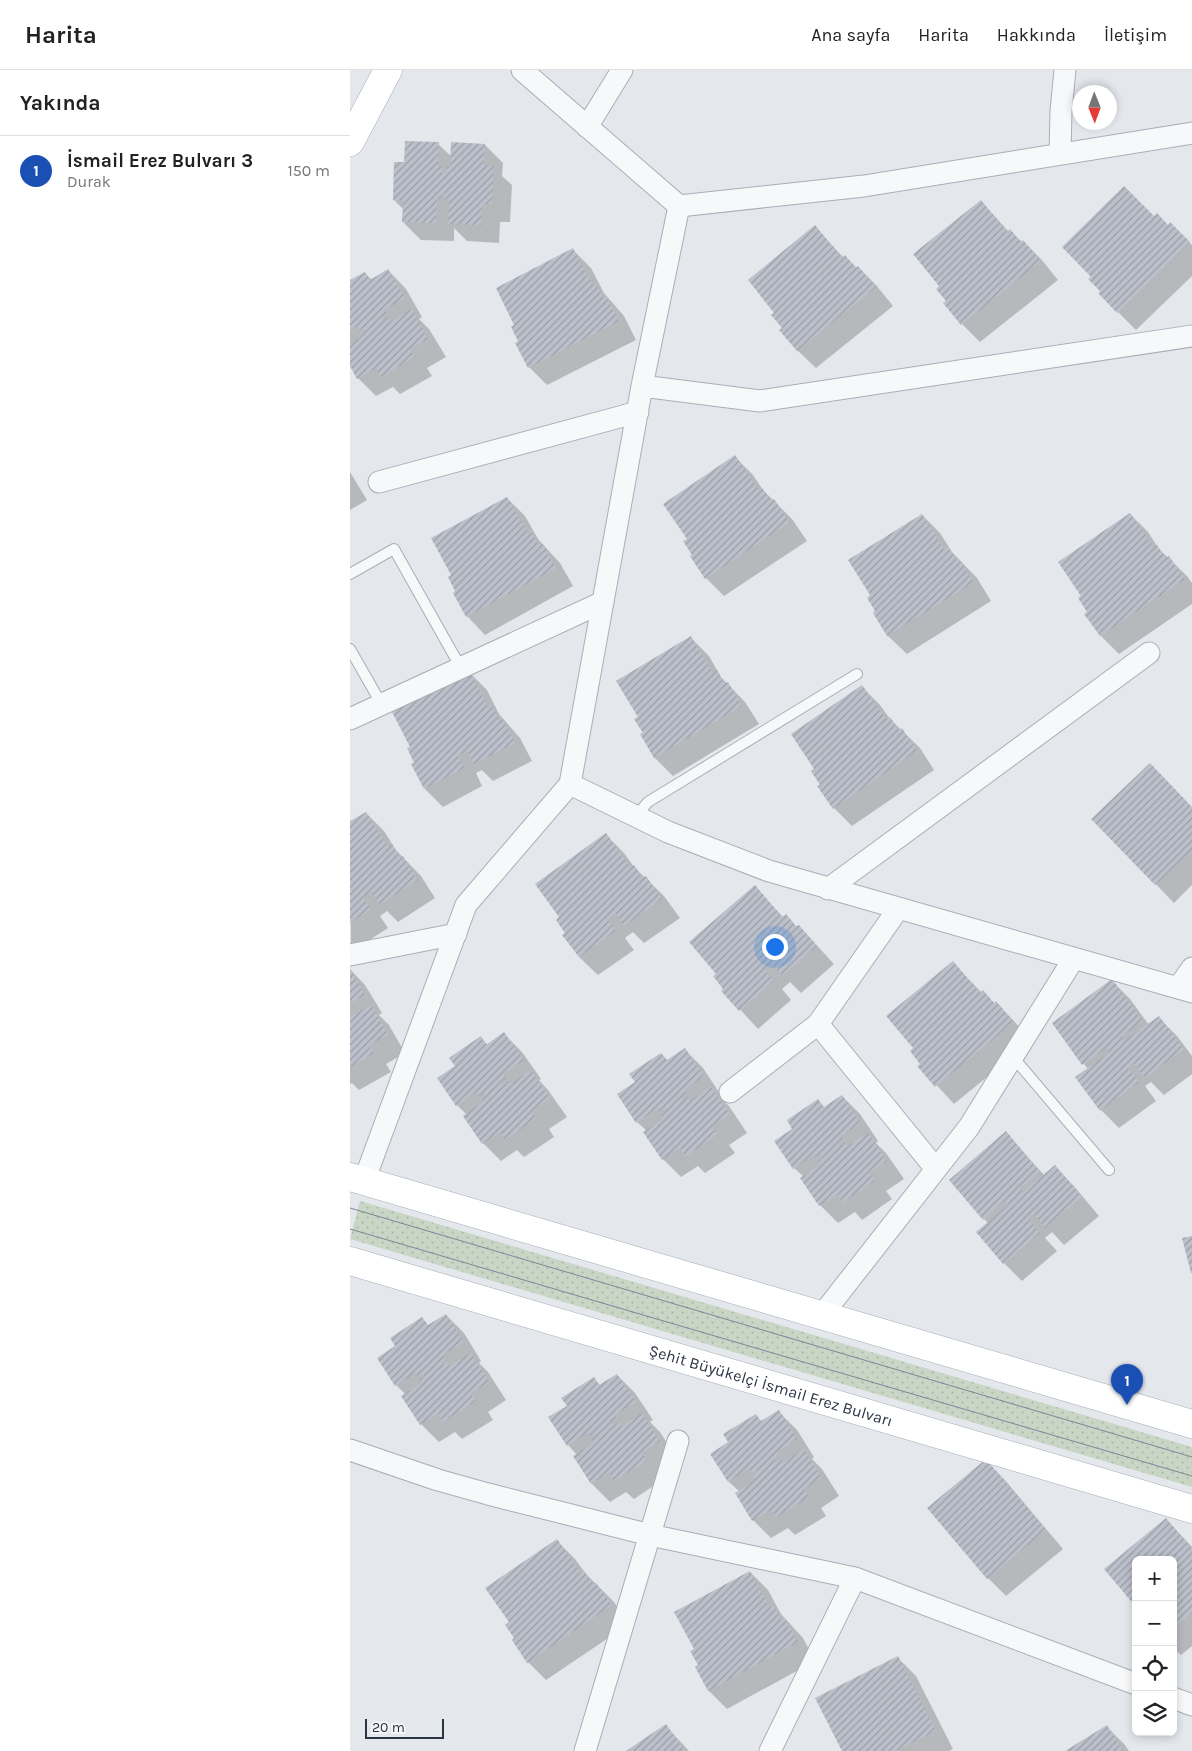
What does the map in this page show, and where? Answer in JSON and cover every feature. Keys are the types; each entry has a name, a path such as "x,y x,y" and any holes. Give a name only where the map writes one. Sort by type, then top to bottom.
{"main road":[{"path":"350,142 388,70"},
{"path":"357,1179 1192,1424"},
{"name":"Şehit Büyükelçi İsmail Erez Bulvarı","path":"350,1261 1192,1509"}],"street":[{"path":"588,127 622,70"},
{"path":"1060,153 1061,111 1066,70"},
{"path":"533,74 588,127 679,206 864,186 1192,133"},
{"path":"357,1179 466,905 570,784 642,386 679,206"},
{"path":"642,386 760,401 1192,336"},
{"path":"379,482 638,412"},
{"path":"350,719 603,602"},
{"path":"828,888 1149,653"},
{"path":"570,784 636,817 727,856 769,871 1185,990 1192,968"},
{"path":"730,1092 818,1024 898,909"},
{"path":"350,955 456,934"},
{"path":"822,1315 969,1127 1074,958"},
{"path":"818,1024 936,1169"},
{"path":"585,1751 678,1441"},
{"path":"350,1450 438,1480 488,1494 650,1535 855,1578 1132,1682"},
{"path":"774,1748 855,1578"},
{"path":"1177,1699 1192,1705"}],"lane":[{"path":"350,574 394,550 461,668"},
{"path":"350,649 382,704"},
{"path":"636,817 648,802 857,674"},
{"path":"1013,1057 1109,1170"}],"green space":[{"path":"360,1201 1192,1447 1192,1487 350,1239"}],"building":[{"path":"405,141 439,142 438,166 442,166 442,173 446,173 446,166 450,166 451,142 485,144 484,165 494,166 492,204 482,204 481,225 448,224 449,200 444,199 445,193 442,193 441,199 437,199 436,223 402,222 403,201 393,200 394,162 404,162"},
{"path":"1124,186 1154,216 1157,213 1168,225 1170,222 1190,242 1117,313 1098,293 1100,291 1088,279 1091,277 1062,247"},
{"path":"981,200 1007,232 1010,229 1021,242 1023,240 1041,261 961,325 943,303 946,301 936,289 939,286 913,254"},
{"path":"815,225 842,258 845,255 856,268 858,266 876,287 797,351 779,330 782,328 771,315 774,313 748,280"},
{"path":"573,248 592,285 596,284 604,298 606,296 619,321 528,368 515,343 518,341 511,327 514,325 496,288"},
{"path":"388,269 405,298 384,310 387,314 381,317 383,320 388,317 391,321 412,309 428,339 410,349 414,357 381,377 376,368 357,379 350,366 350,344 361,337 359,334 365,330 363,328 358,331 356,327 350,330 350,280 365,272 370,280"},
{"path":"735,455 759,490 762,488 772,501 774,499 790,522 705,579 683,541 687,539 663,504"},
{"path":"507,497 528,533 531,531 539,545 542,543 556,568 466,617 453,593 455,591 448,577 451,575 431,538"},
{"path":"1130,513 1154,547 1157,545 1166,558 1169,556 1185,579 1100,636 1084,614 1087,612 1078,598 1081,596 1058,562"},
{"path":"922,514 944,549 948,547 956,560 959,559 974,582 887,636 873,613 875,611 867,598 870,595 848,560"},
{"path":"691,636 712,672 717,670 725,684 728,682 742,706 654,758 640,734 643,733 634,719 638,717 616,681"},
{"path":"469,670 488,707 492,705 499,720 502,718 515,743 474,764 467,751 458,755 465,768 424,789 411,764 414,763 407,748 410,747 391,710"},
{"path":"862,685 886,719 890,717 899,730 902,728 917,751 833,809 817,786 820,785 811,771 814,769 791,734"},
{"path":"1150,763 1192,807 1192,850 1155,885 1091,819"},
{"path":"366,812 388,847 392,844 400,858 403,856 418,880 379,905 371,892 363,897 371,909 350,923 350,821"},
{"path":"606,833 631,868 634,865 643,878 646,876 662,899 624,926 616,913 608,919 616,931 579,957 562,935 565,933 556,920 559,917 535,884"},
{"path":"755,885 782,917 786,914 796,926 799,925 817,946 782,976 772,964 765,970 774,981 739,1011 721,991 723,989 713,976 716,974 689,942"},
{"path":"953,961 980,993 983,990 994,1003 996,1001 1014,1022 935,1087 917,1066 920,1064 910,1051 913,1048 886,1016"},
{"path":"350,969 365,995 350,1003"},
{"path":"1112,979 1143,1021 1122,1036 1125,1040 1159,1016 1184,1049 1145,1078 1134,1063 1128,1068 1139,1082 1100,1111 1075,1077 1109,1053 1106,1048 1082,1065 1052,1023"},
{"path":"371,1005 388,1035 369,1045 374,1053 350,1067 350,1017"},
{"path":"504,1032 524,1060 503,1074 506,1078 501,1081 503,1084 508,1080 510,1084 531,1070 550,1098 532,1111 537,1118 505,1140 500,1132 482,1144 463,1116 483,1102 480,1099 485,1095 484,1093 479,1096 476,1092 456,1106 437,1078 455,1066 449,1058 481,1036 486,1045"},
{"path":"685,1048 704,1076 684,1090 687,1094 681,1097 683,1100 688,1097 691,1100 711,1087 730,1114 712,1126 717,1135 686,1156 680,1148 662,1160 643,1132 663,1119 661,1115 666,1111 664,1109 659,1112 657,1109 636,1123 617,1094 635,1082 629,1074 661,1053 667,1060"},
{"path":"842,1095 861,1123 841,1136 844,1140 838,1143 840,1146 845,1142 848,1146 868,1133 887,1161 869,1173 875,1181 843,1202 837,1194 819,1206 800,1178 820,1165 818,1161 823,1158 821,1155 816,1159 814,1155 793,1169 774,1141 792,1129 787,1120 818,1099 824,1107"},
{"path":"1006,1131 1040,1172 1020,1188 1023,1192 1055,1165 1082,1197 1045,1228 1034,1214 1028,1219 1040,1233 1003,1264 976,1232 1008,1205 1004,1201 983,1220 949,1180"},
{"path":"1192,1236 1192,1273 1191,1273 1182,1238"},
{"path":"446,1314 464,1342 443,1355 446,1359 441,1362 442,1365 448,1362 450,1366 471,1353 489,1382 471,1393 476,1401 443,1422 438,1413 420,1425 401,1396 422,1383 419,1380 425,1376 423,1374 418,1377 416,1373 395,1386 377,1358 395,1346 390,1338 422,1317 428,1325"},
{"path":"617,1374 636,1402 615,1415 617,1419 612,1422 614,1425 619,1422 622,1426 642,1413 660,1441 642,1453 647,1461 614,1481 609,1473 591,1484 573,1456 593,1443 591,1439 596,1436 595,1433 590,1437 587,1433 567,1446 548,1417 567,1406 561,1398 594,1377 599,1385"},
{"path":"779,1410 797,1439 777,1452 779,1455 774,1459 776,1462 781,1458 783,1462 804,1449 822,1478 804,1489 809,1497 776,1518 771,1510 752,1521 735,1493 755,1480 753,1476 758,1472 757,1470 751,1473 749,1469 728,1482 710,1454 728,1442 723,1434 756,1414 761,1421"},
{"path":"986,1459 1046,1530 987,1579 927,1508"},
{"path":"1166,1518 1192,1549 1192,1613 1177,1625 1177,1556 1132,1556 1132,1602 1104,1569"},
{"path":"557,1539 581,1573 584,1571 594,1584 596,1583 612,1605 527,1663 505,1625 509,1622 485,1588"},
{"path":"750,1571 770,1608 774,1606 782,1620 785,1618 798,1642 708,1691 695,1667 698,1665 690,1651 694,1649 674,1612"},
{"path":"898,1656 936,1731 895,1751 842,1751 815,1698"},
{"path":"666,1724 685,1751 626,1751"},
{"path":"1107,1725 1123,1751 1065,1751"}],"tram line":[{"path":"350,1208 1192,1457"},
{"path":"350,1229 1192,1476"}],"place":[{"name":"İsmail Erez Bulvarı 3","path":"1127,1405"}]}
